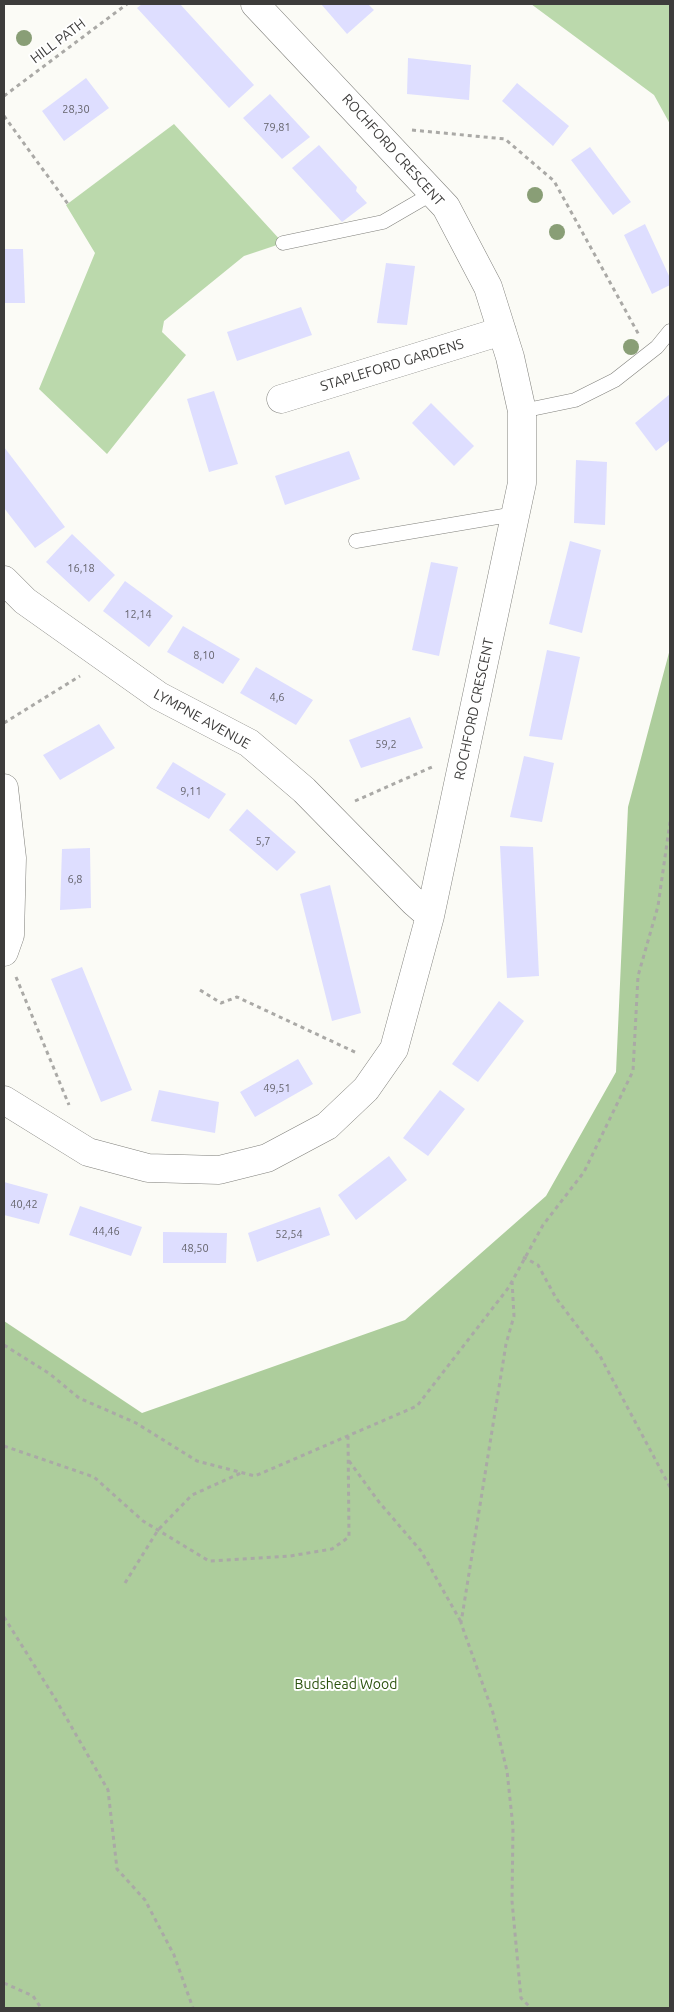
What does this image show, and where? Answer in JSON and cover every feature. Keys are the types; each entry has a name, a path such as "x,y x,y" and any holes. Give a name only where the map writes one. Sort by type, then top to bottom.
{"street":[{"name":"ROCHFORD CRESCENT","path":"4,1100 88,1152 148,1168 219,1170 267,1158 327,1126 366,1089 394,1049 430,916 522,483 522,411 502,331 488,287 446,206 255,4"},
{"name":"STAPLEFORD GARDENS","path":"281,399 502,331"},
{"name":"LYMPNE AVENUE","path":"4,580 25,601 160,696 249,743 326,813 430,916"},
{"path":"4,788 12,858 10,934 4,951"}],"lane":[{"path":"283,243 383,222 433,193"},
{"path":"522,411 575,400 615,380 649,353 670,331"},
{"path":"356,540 516,514"}],"path":[{"name":"HILL PATH","path":"4,96 127,4"},
{"path":"4,116 68,204"},
{"path":"377,131 415,130 505,139 554,181 649,353"},
{"path":"4,723 106,659"},
{"path":"326,813 464,753"},
{"path":"4,1345 50,1374 80,1398 136,1423 197,1462 256,1476 417,1406 512,1280 523,1257 543,1225 584,1172 633,1072 638,976 658,906 670,822"},
{"path":"4,951 68,1103"},
{"path":"200,990 221,1003 237,996 383,1065"},
{"path":"523,1257 538,1265 556,1298 600,1356 670,1487"},
{"path":"461,1623 506,1344 514,1316 512,1280"},
{"path":"4,1446 94,1477 143,1521 209,1561 290,1556 332,1549 349,1537 348,1436"},
{"path":"348,1461 379,1502 421,1550 461,1623 494,1714 507,1771 513,1827 512,1901 521,1998 531,2008"},
{"path":"125,1583 158,1530 192,1494 242,1472"},
{"path":"4,1617 56,1700 108,1790 117,1869 145,1900 174,1955 193,2008"},
{"path":"4,1983 32,1996 41,2008"}],"green space":[{"path":"531,4 670,4 670,124 654,95"},
{"path":"174,124 283,243 244,256 164,321 162,332 186,355 107,454 39,389 95,253 66,205"},
{"name":"Budshead Wood","path":"670,649 670,2008 4,2008 4,1321 142,1413 405,1320 546,1196 616,1072 628,807"}],"building":[{"path":"142,4 180,4 254,85 229,108 137,8"},
{"path":"321,4 368,4 374,10 347,34"},
{"path":"408,58 471,65 469,100 407,94"},
{"path":"86,78 109,108 64,141 42,111"},
{"path":"517,83 569,126 553,146 502,101"},
{"path":"270,94 310,137 282,159 243,118"},
{"path":"319,145 357,187 356,191 367,203 342,222 292,168"},
{"path":"590,147 631,202 613,215 571,160"},
{"path":"645,224 670,278 670,285 652,294 624,235"},
{"path":"4,249 23,249 25,303 4,303"},
{"path":"386,263 415,266 407,325 377,323"},
{"path":"301,307 312,335 237,361 227,332"},
{"path":"214,391 238,464 209,472 187,399"},
{"path":"670,394 670,440 656,451 635,423"},
{"path":"431,403 474,446 454,466 412,423"},
{"path":"4,447 65,527 35,548 4,508"},
{"path":"349,451 360,479 285,505 275,476"},
{"path":"576,460 607,462 605,525 574,523"},
{"path":"72,534 115,575 89,602 46,562"},
{"path":"570,541 601,550 582,633 549,624"},
{"path":"431,562 458,567 439,656 412,650"},
{"path":"125,581 173,616 149,647 103,611"},
{"path":"183,626 240,659 223,684 167,652"},
{"path":"547,650 580,657 562,740 529,736"},
{"path":"256,667 313,700 296,725 240,693"},
{"path":"410,717 423,748 361,768 349,740"},
{"path":"99,724 115,748 60,780 43,755"},
{"path":"524,756 554,763 542,822 510,817"},
{"path":"173,762 226,794 209,819 156,788"},
{"path":"247,809 296,852 277,871 229,830"},
{"path":"500,846 533,847 539,976 507,978"},
{"path":"90,848 91,908 60,910 62,849"},
{"path":"330,885 361,1013 332,1021 300,894"},
{"path":"82,967 132,1090 101,1102 51,979"},
{"path":"499,1001 524,1021 478,1082 452,1064"},
{"path":"298,1059 313,1084 255,1117 240,1092"},
{"path":"159,1090 219,1102 215,1133 151,1121"},
{"path":"440,1090 465,1109 428,1156 403,1138"},
{"path":"389,1156 407,1180 356,1220 338,1195"},
{"path":"4,1182 48,1194 39,1224 4,1215"},
{"path":"80,1206 142,1227 131,1256 69,1235"},
{"path":"320,1207 330,1235 257,1262 248,1233"},
{"path":"163,1232 227,1233 226,1263 163,1263"}]}
